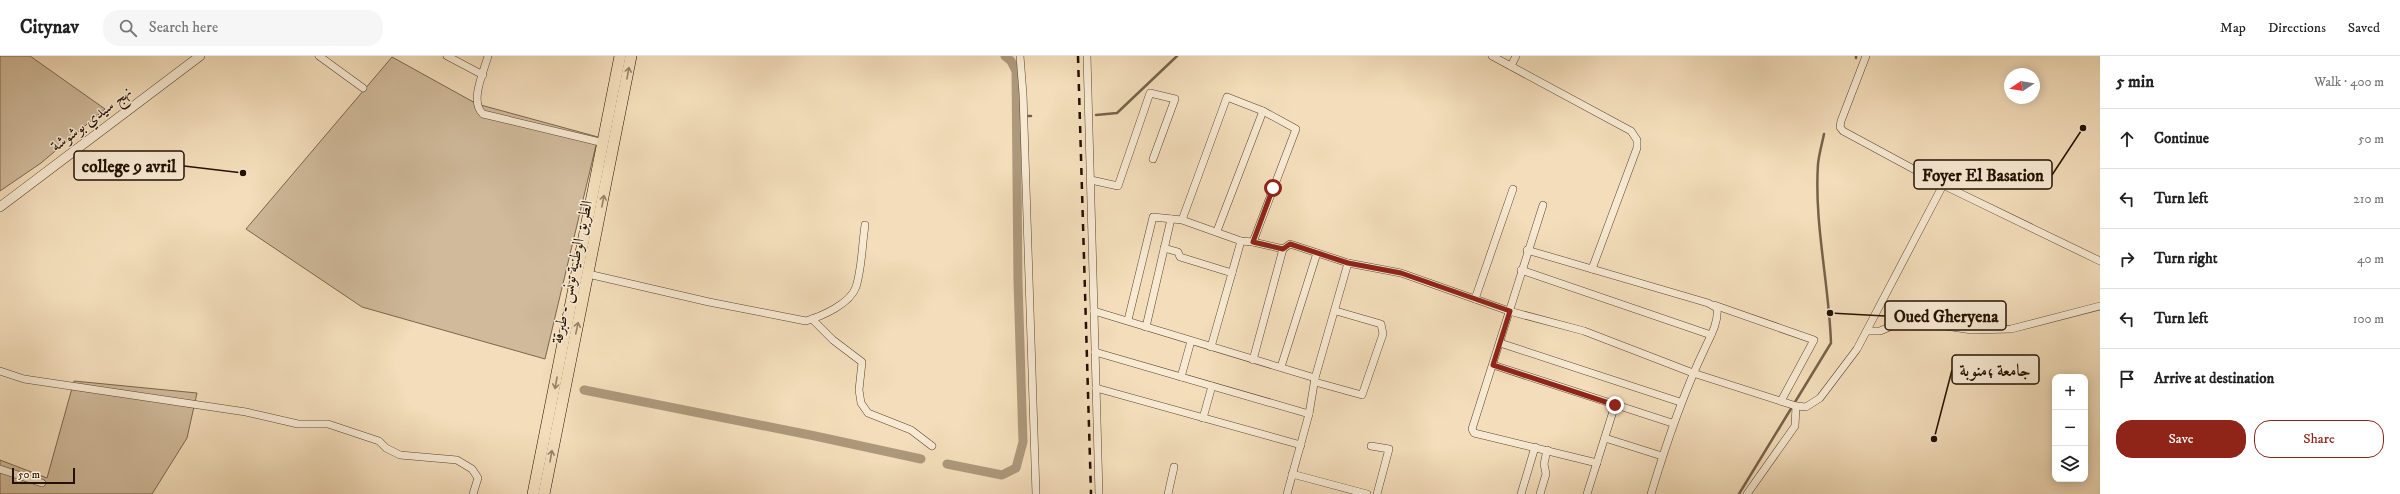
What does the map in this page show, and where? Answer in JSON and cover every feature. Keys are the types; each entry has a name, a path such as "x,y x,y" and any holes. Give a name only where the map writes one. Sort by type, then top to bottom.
{"main road":[{"name":"الطريق الوطنية تونس - طبرقة","path":"533,494 604,143 616,112 620,56"},
{"name":"الطريق الوطنية تونس - طبرقة","path":"544,494 588,274 616,112 631,56"}],"street":[{"name":"نهج سيدي بوشوشة","path":"0,207 200,56"},
{"path":"319,56 363,88"},
{"path":"447,56 483,75"},
{"path":"488,56 477,103 484,114 604,143"},
{"path":"1020,56 1036,494"},
{"path":"1087,56 1099,494"},
{"path":"1492,56 1630,131 1637,140 1637,148 1592,269"},
{"path":"1510,66 1516,56"},
{"path":"1866,56 1841,121 1841,130 1943,185 2100,260"},
{"path":"1091,180 1118,186 1150,92 1175,99 1153,159"},
{"path":"1182,220 1227,97 1263,112 1296,129 1253,242"},
{"path":"1217,231 1263,112"},
{"path":"1253,360 1283,249 1290,244 1348,263 1401,273 1510,311 1584,331 1693,373 1796,406 1806,407 1820,398 1846,365 1867,331 1943,185"},
{"path":"1475,299 1513,189"},
{"path":"1543,205 1527,250 1473,431 1597,463"},
{"path":"1128,320 1151,220 1157,216 1182,220 1217,231 1241,241 1253,242 1283,249"},
{"path":"1146,327 1171,219"},
{"path":"588,274 709,302 806,321 841,305 855,288 865,225"},
{"path":"1212,348 1241,241"},
{"path":"1164,248 1178,252 1180,257 1191,262 1232,273"},
{"path":"1527,250 1713,305 1814,340 1785,402"},
{"path":"1281,367 1317,253"},
{"path":"1287,494 1309,414 1315,380 1336,311 1348,263"},
{"path":"1521,270 1711,335"},
{"path":"1651,494 1672,423 1711,335 1718,313 1713,305"},
{"path":"1867,331 1880,331 1906,320 1972,330 2010,329 2100,306"},
{"path":"1094,311 1128,320 1212,348 1281,367 1315,380 1362,394 1383,334 1381,324 1336,311"},
{"path":"812,319 833,340 862,362 860,390 861,404 868,413 911,430 932,446"},
{"path":"1181,377 1191,341"},
{"path":"1500,343 1680,402"},
{"path":"1095,352 1309,414"},
{"path":"1493,365 1672,423"},
{"path":"0,371 24,379 246,412 298,424 328,424 346,432 379,441 386,448 400,455 457,460 472,468 478,478 473,494"},
{"path":"1203,418 1212,386"},
{"path":"1096,388 1301,445"},
{"path":"1587,494 1615,405"},
{"path":"1747,494 1795,426 1796,406"},
{"path":"1605,438 1662,456"},
{"path":"1371,446 1389,449 1377,494"},
{"path":"1521,494 1535,447"},
{"path":"1540,494 1546,474 1544,464 1547,450"},
{"path":"1168,494 1174,468"},
{"path":"0,469 42,483"},
{"path":"1292,474 1338,490 1367,494"}],"shaded area":[{"path":"0,56 30,56 105,109 41,163 0,191"},
{"path":"392,57 477,104 598,137 545,359 362,307 246,229"},
{"path":"74,381 197,393 187,438 152,494 0,494 0,460 47,478"}],"waterway":[{"path":"947,464 1002,475 1016,468 1023,442 1018,282 1016,71 1011,61 1005,56"},
{"path":"1096,115 1117,113 1177,56"},
{"path":"1016,116 1031,116"},
{"path":"1739,494 1831,343 1817,186 1818,164 1824,134"},
{"path":"584,390 815,436 921,459"}],"railway":[{"path":"1078,56 1091,494"}],"place":[{"name":"Foyer El Basation","path":"2083,128"},
{"name":"college 9 avril","path":"243,173"},
{"name":"Oued Gheryena","path":"1830,313"},
{"name":"جامعة ؛منوبة","path":"1934,439"}],"route":[{"path":"1273,188 1253,242 1283,249 1287,244 1290,244 1348,263 1401,273 1510,311 1493,365 1615,405"}]}
